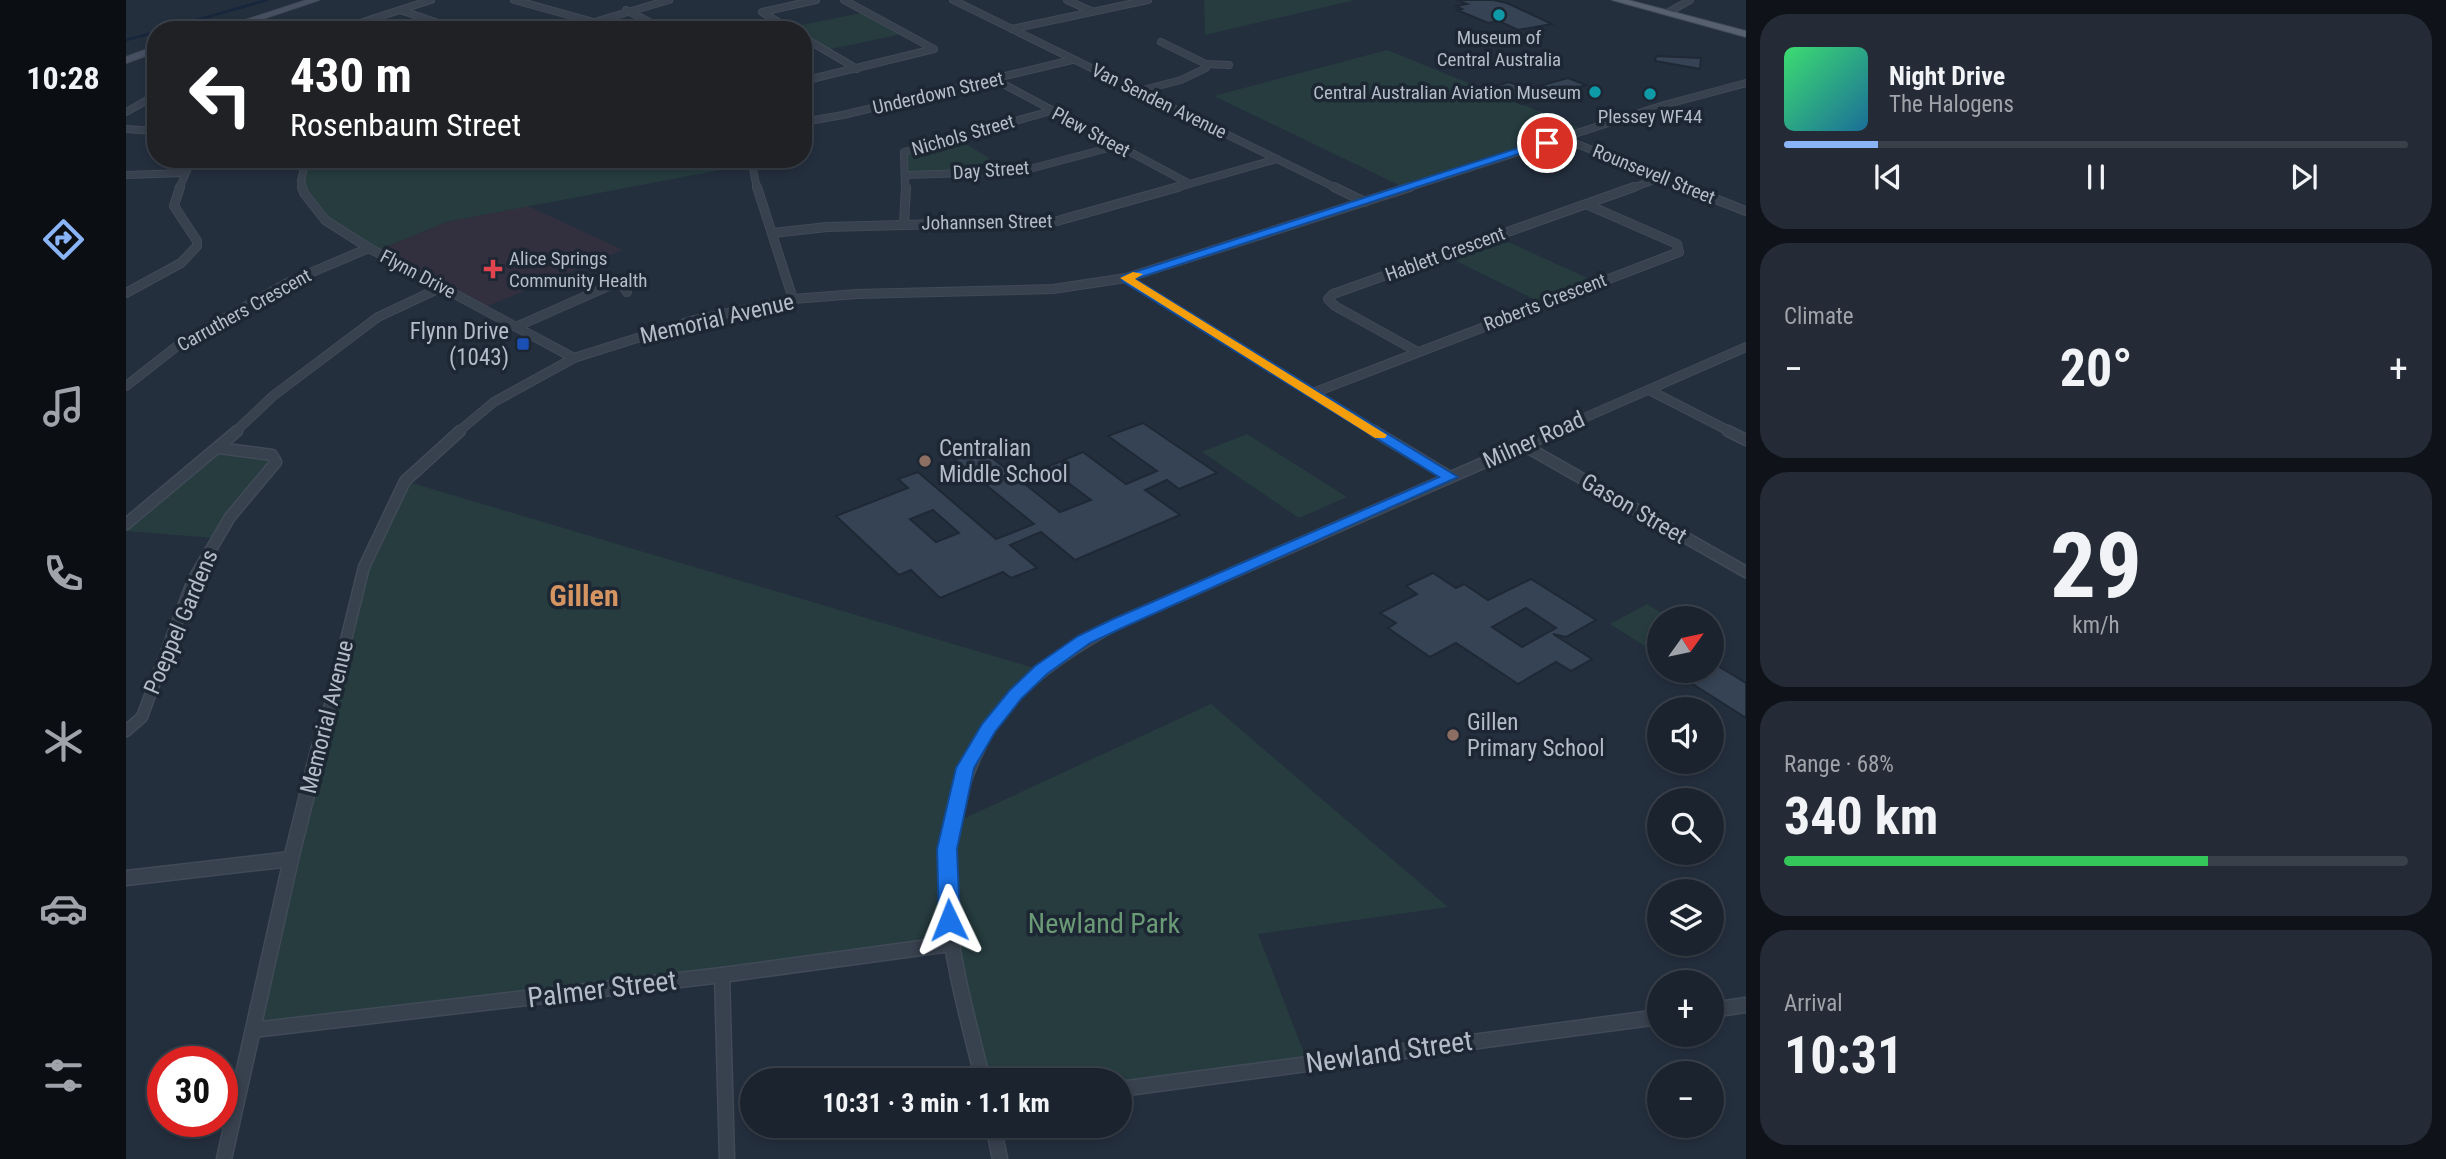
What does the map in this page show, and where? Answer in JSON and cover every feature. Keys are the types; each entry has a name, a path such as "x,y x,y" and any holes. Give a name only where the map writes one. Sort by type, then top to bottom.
{"main road":[{"path":"1617,0 1746,34"}],"street":[{"path":"248,21 315,0"},
{"path":"366,21 431,0"},
{"path":"514,0 590,21 669,0"},
{"path":"528,4 539,0"},
{"path":"776,21 762,12 816,0"},
{"path":"812,79 934,49 844,0"},
{"name":"Van Senden Avenue","path":"953,0 1365,202"},
{"path":"1068,0 1091,11"},
{"path":"1012,29 1148,0"},
{"path":"1669,12 1690,0"},
{"path":"400,10 432,21"},
{"path":"626,10 647,21"},
{"path":"812,42 857,69"},
{"path":"1161,42 1206,64 1229,65"},
{"path":"126,60 147,52"},
{"name":"Underdown Street","path":"812,120 1072,60"},
{"path":"1139,91 1199,73 1206,64"},
{"name":"Plew Street","path":"995,79 1188,183"},
{"name":"Memorial Avenue","path":"224,1159 291,859 364,567 405,481 441,446 494,402 573,358 691,321 793,299 857,294 1054,289 1126,278 1562,138 1746,83"},
{"path":"1734,86 1746,91"},
{"path":"126,112 147,99"},
{"name":"Nichols Street","path":"904,224 904,152 1051,111"},
{"path":"126,129 147,130"},
{"name":"Rounsevell Street","path":"1562,138 1746,211"},
{"name":"Day Street","path":"906,174 1022,171 1116,146"},
{"name":"Johannsen Street","path":"773,233 904,224 1057,221 1277,159"},
{"path":"126,293 181,263 197,246 197,241 174,206 187,168"},
{"name":"Flynn Drive","path":"304,168 301,181 312,205 325,220 369,248 573,358"},
{"path":"753,168 758,193 793,299"},
{"path":"126,175 184,173"},
{"name":"Hablett Crescent","path":"1418,352 1335,306 1328,299 1333,294 1661,177"},
{"name":"Roberts Crescent","path":"1313,393 1679,251 1677,244 1588,205"},
{"name":"Carruthers Crescent","path":"126,386 181,342 289,282 369,248"},
{"path":"1126,278 1450,477"},
{"path":"518,326 620,281 627,292"},
{"path":"126,524 219,448 274,396 334,348 378,317 442,287"},
{"name":"Milner Road","path":"980,1068 950,944 947,849 965,768 988,728 1015,695 1041,670 1084,640 1116,624 1746,347"},
{"path":"1649,390 1746,440"},
{"name":"Gason Street","path":"1523,445 1746,572"},
{"name":"Poeppel Gardens","path":"126,731 142,717 193,580 215,538 276,462 272,455 219,448"},
{"path":"126,878 291,859"},
{"name":"Palmer Street","path":"253,1030 722,975 950,944"},
{"path":"722,975 727,1159"},
{"path":"1724,1008 1746,1005"},
{"name":"Newland Street","path":"1132,1087 1647,1019"},
{"path":"996,1138 1000,1159"}],"shaded area":[{"name":"Alice Springs Community Health","path":"526,205 623,250 483,308 376,251 446,222"}],"green space":[{"path":"1204,0 1355,0 1205,35"},
{"path":"866,12 907,33 826,50 812,42 812,23"},
{"path":"1387,50 1585,130 1405,188 1214,96"},
{"path":"953,136 1012,172 906,175 904,152"},
{"path":"304,168 731,168 446,222 376,251 325,220 301,181"},
{"path":"1495,236 1596,282 1542,303 1444,255"},
{"path":"1247,434 1347,497 1299,518 1202,452"},
{"path":"219,448 256,452 276,462 215,538 126,531 126,524"},
{"name":"Newland Park","path":"405,481 1041,670 988,728 952,824 1211,704 1448,907 1258,934 1308,1063 1132,1087 1132,1068 980,1068 950,944 253,1030 364,567"},
{"path":"1647,604 1650,606 1647,606 1647,647 1610,624"}],"building":[{"name":"Museum of Central Australia","path":"1457,0 1493,0 1507,3 1552,24 1518,30 1499,21 1488,23 1457,10 1462,9 1456,6 1467,4"},
{"path":"1656,56 1701,58 1700,69 1655,61"},
{"path":"1568,78 1586,85 1522,104 1485,89 1509,82 1528,89"},
{"name":"Centralian Middle School","path":"1143,423 1217,473 1179,489 1167,480 1145,490 1180,515 1075,560 1041,532 1010,545 1037,568 1011,578 1003,572 940,598 911,570 899,575 836,516 908,488 898,479 918,472 996,539 1034,524 954,459 981,449 1060,512 1091,500 1047,467 1083,452 1126,484 1157,471 1108,436","holes":["933,510 959,533 936,542 910,519"]},
{"name":"Gillen Primary School","path":"1433,573 1456,588 1464,584 1488,600 1531,579 1596,620 1566,637 1553,634 1592,659 1571,671 1556,662 1518,684 1456,643 1430,657 1388,628 1396,623 1380,613 1417,594 1406,586","holes":["1526,608 1556,628 1522,647 1492,627"]},
{"path":"1724,670 1746,683 1746,718 1724,704 1724,697 1713,697 1691,683 1724,683"}],"waterway":[{"path":"194,21 267,0"},
{"path":"126,40 147,34"}],"slow traffic":[{"path":"1137,274 1126,278 1380,435"}],"place":[{"name":"Museum of Central Australia","path":"1499,15"},
{"name":"Central Australian Aviation Museum","path":"1595,92"},
{"name":"Plessey WF44","path":"1650,94"},
{"name":"Alice Springs Community Health","path":"493,269"},
{"name":"Flynn Drive (1043)","path":"523,344"},
{"name":"Centralian Middle School","path":"925,461"},
{"name":"Gillen Primary School","path":"1453,735"}],"district":[{"name":"Gillen","path":"584,595"}],"route":[{"path":"949,920 947,849 955,802 965,768 988,728 1015,695 1041,670 1084,640 1116,624 1450,477 1126,278 1547,143"}]}
